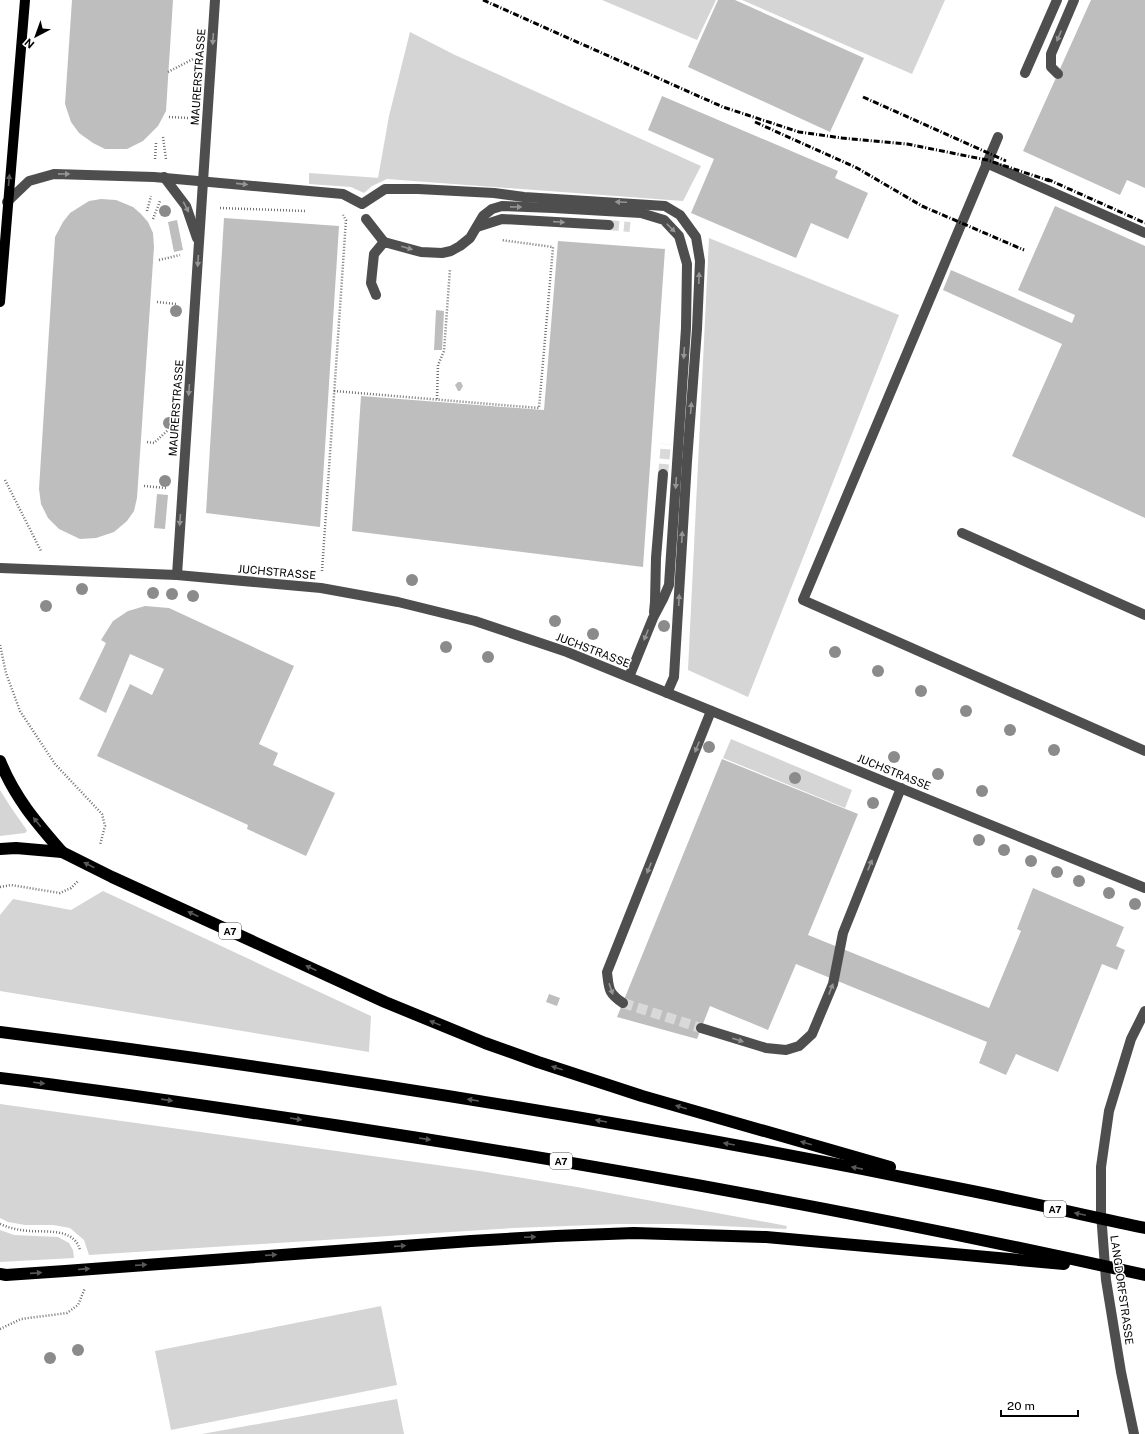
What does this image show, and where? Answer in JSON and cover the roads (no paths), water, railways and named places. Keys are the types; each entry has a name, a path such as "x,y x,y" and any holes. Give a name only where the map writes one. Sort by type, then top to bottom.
{"highway":[{"name":"A7","path":"0,761 7,778 22,804 62,852"},
{"name":"A7","path":"0,849 16,848 62,852 112,877 353,988 484,1043 635,1093 964,1189"},
{"name":"A7","path":"0,1032 324,1076 544,1112 777,1153 964,1189 1145,1228"},
{"name":"A7","path":"0,1078 246,1112 589,1166 879,1219 1145,1275"},
{"name":"A7","path":"2,1276 563,1235 648,1234 766,1237 1117,1269"}],"main road":[{"path":"0,302 7,202 25,0"}],"street":[{"name":"MAURERSTRASSE","path":"176,575 204,180 215,0"},
{"path":"1025,73 1057,0"},
{"path":"1058,74 1052,67 1051,54 1074,0"},
{"path":"998,137 986,162 803,600 1145,751"},
{"path":"986,162 1145,233"},
{"path":"7,202 29,181 54,174 204,180 343,194 362,204 385,189 418,189 494,193 524,197 665,206 680,215 696,237 700,261 697,329 687,461 674,677 668,693"},
{"name":"MAURERSTRASSE","path":"164,178 186,206 199,242"},
{"path":"366,218 384,242 421,252 442,253 452,251 470,238 483,216 492,209 502,206 641,213 664,220 679,236 687,264 686,328 669,585 653,618 629,677"},
{"path":"477,227 502,219 609,225"},
{"path":"376,295 371,283 374,254 384,242"},
{"path":"653,618 656,558 664,474"},
{"path":"962,533 1145,615"},
{"name":"JUCHSTRASSE","path":"0,568 176,575 321,588 398,602 475,620 567,652 1145,888"},
{"path":"623,1003 614,997 609,989 608,972 711,711"},
{"path":"701,1028 766,1048 786,1050 799,1046 812,1034 834,984 843,933 901,788"},
{"name":"LANGDORFSTRASSE","path":"1134,1434 1106,1280 1101,1213 1101,1167 1109,1111 1131,1039 1145,1011"}],"tunnel":[{"path":"609,225 630,227"},
{"path":"663,474 666,444"},
{"path":"623,1003 701,1028"}],"railway":[{"path":"483,0 723,107 799,132 842,138 907,144 987,160 1050,181"},
{"path":"863,97 1006,161"},
{"path":"755,122 857,168 922,206 1024,250"},
{"path":"1047,179 1145,223"}]}
